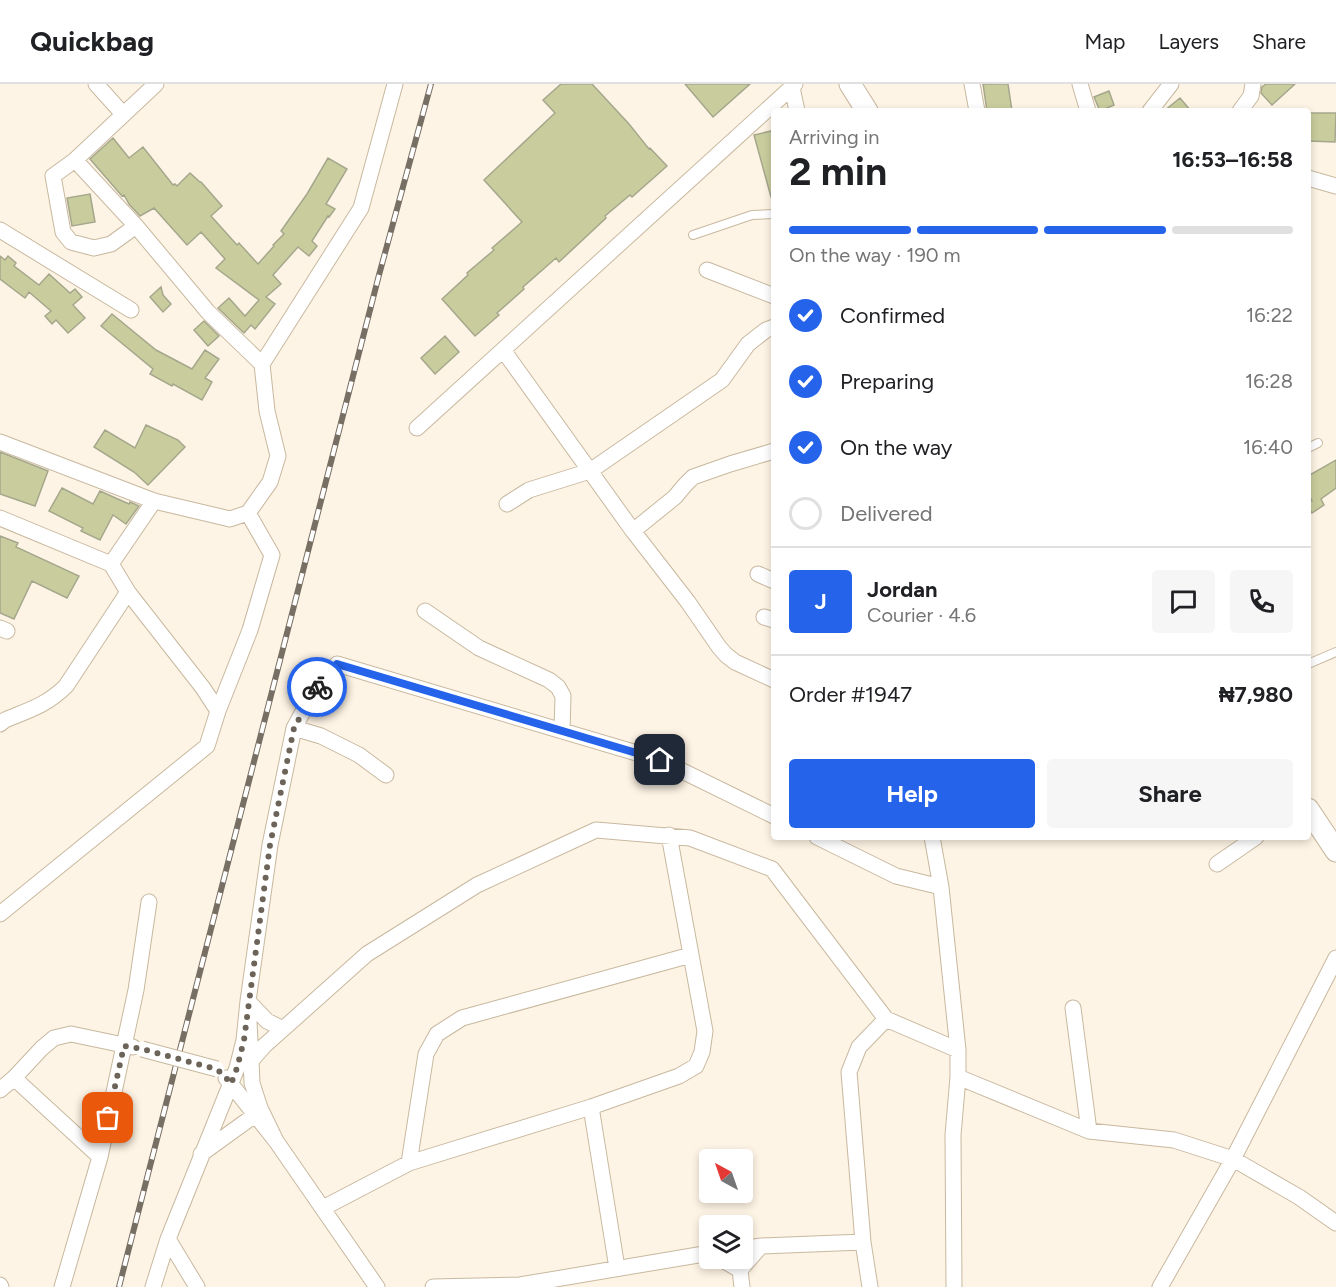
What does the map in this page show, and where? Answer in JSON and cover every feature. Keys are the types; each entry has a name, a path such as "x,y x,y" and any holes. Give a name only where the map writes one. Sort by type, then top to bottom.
{"main road":[{"path":"850,84 865,108"},
{"path":"1311,813 1336,851"}],"street":[{"path":"96,84 123,114"},
{"path":"136,226 111,244 94,248 71,242 63,232 53,176 75,160 156,84"},
{"path":"0,442 154,501 230,519 248,513 270,483 278,456 267,411 262,364 361,208 395,84"},
{"path":"972,84 977,108"},
{"path":"1080,84 1087,108"},
{"path":"1152,108 1171,84"},
{"path":"1242,108 1251,96 1253,84"},
{"path":"794,86 797,108"},
{"path":"417,428 794,86"},
{"path":"75,160 136,226 208,312 262,364"},
{"path":"1311,179 1336,186"},
{"path":"0,230 131,310"},
{"path":"707,270 771,295"},
{"path":"507,504 529,490 590,471 722,381 748,344 771,328"},
{"path":"503,350 633,531 688,602 718,647 735,662 771,679"},
{"path":"633,531 675,497 693,477 771,453"},
{"path":"111,564 154,501"},
{"path":"0,914 207,746 218,711 250,630 272,555 248,513"},
{"path":"0,518 111,564 128,592 203,688 218,711"},
{"path":"758,574 771,579"},
{"path":"0,724 42,704 61,691 128,592"},
{"path":"425,612 479,648 549,680 558,687 563,696 562,731"},
{"path":"153,1287 168,1239 237,1068 244,1040 270,845 294,728 318,684 337,664 660,760 771,815"},
{"path":"294,728 321,736 359,755 386,775"},
{"path":"251,1061 264,1046 367,954 477,885 596,830 690,838 772,869 886,1019 958,1050"},
{"path":"323,1208 409,1163 591,1107 679,1076 696,1066 702,1052 705,1031 669,835"},
{"path":"823,840 896,876 941,887"},
{"path":"933,840 941,887 958,1050 953,1135 954,1287"},
{"path":"1217,864 1252,840"},
{"path":"62,1287 100,1157 136,990 149,902"},
{"path":"409,1163 426,1054 437,1034 462,1018 691,955"},
{"path":"1160,1287 1233,1160 1336,958"},
{"path":"248,1001 267,1021 283,1029"},
{"path":"248,1001 252,1083 260,1108 276,1140"},
{"path":"1073,1008 1089,1131"},
{"path":"870,1287 863,1242 849,1072 859,1047 886,1019"},
{"path":"0,1090 54,1038 70,1034 142,1049 216,1069 223,1074 276,1140 377,1287"},
{"path":"14,1077 100,1157"},
{"path":"958,1077 1089,1131 1174,1140 1233,1160 1299,1197 1336,1223"},
{"path":"591,1107 616,1268"},
{"path":"201,1155 255,1115"},
{"path":"168,1239 197,1287"},
{"path":"753,1247 863,1242"},
{"path":"742,1287 740,1270 761,1246"},
{"path":"433,1287 520,1286 699,1256"}],"lane":[{"path":"693,235 752,215 771,214"},
{"path":"1311,446 1318,443"},
{"path":"1311,662 1336,652"}],"building":[{"path":"561,84 592,84 649,149 667,166 632,197 630,195 605,216 606,218 559,262 556,258 523,287 524,289 497,313 499,315 475,336 442,299 494,250 492,248 522,222 484,180 555,113 543,100"},
{"path":"685,84 750,84 713,117"},
{"path":"983,84 1008,84 1012,108 987,108"},
{"path":"1266,84 1295,84 1272,105 1261,93 1262,87"},
{"path":"1109,91 1114,105 1099,108 1094,97"},
{"path":"1180,98 1188,108 1168,108"},
{"path":"1311,113 1336,113 1335,142 1311,141"},
{"path":"771,131 771,197 754,135"},
{"path":"113,138 129,158 143,147 173,185 177,186 190,173 201,182 222,206 211,216 258,264 284,234 281,231 307,194 328,158 347,169 326,204 335,209 312,241 317,246 309,256 298,247 273,275 281,284 266,297 275,304 255,329 251,325 244,333 218,308 229,298 245,316 259,300 216,268 225,259 201,232 187,245 154,208 140,216 124,195 122,196 90,159"},
{"path":"90,194 95,222 72,226 67,198"},
{"path":"0,256 5,260 8,256 16,263 14,266 39,285 49,274 70,293 75,289 82,297 73,305 85,318 68,333 56,320 52,324 45,316 51,311 29,292 25,298 0,279"},
{"path":"161,287 163,295 171,304 163,312 150,297"},
{"path":"112,314 156,350 192,369 205,350 219,359 205,378 212,382 202,400 150,374 153,369 101,326"},
{"path":"204,321 219,336 208,346 194,330"},
{"path":"445,336 459,352 435,374 421,358"},
{"path":"146,425 178,440 185,447 148,485 134,472 94,447 105,430 135,448"},
{"path":"0,452 48,471 35,506 0,494"},
{"path":"1336,460 1336,488 1321,499 1324,505 1312,513 1311,512 1311,474"},
{"path":"62,488 93,504 100,491 139,506 126,524 113,515 100,540 81,531 83,528 49,511"},
{"path":"0,536 18,543 16,547 79,576 67,598 32,581 14,619 0,613"}],"railway":[{"path":"119,1287 379,275 431,84"}],"way so far":[{"path":"108,1118 124,1046 216,1069 231,1084 244,1040 270,845 294,728 317,687"}],"route":[{"path":"317,687 337,664 660,760"}]}
